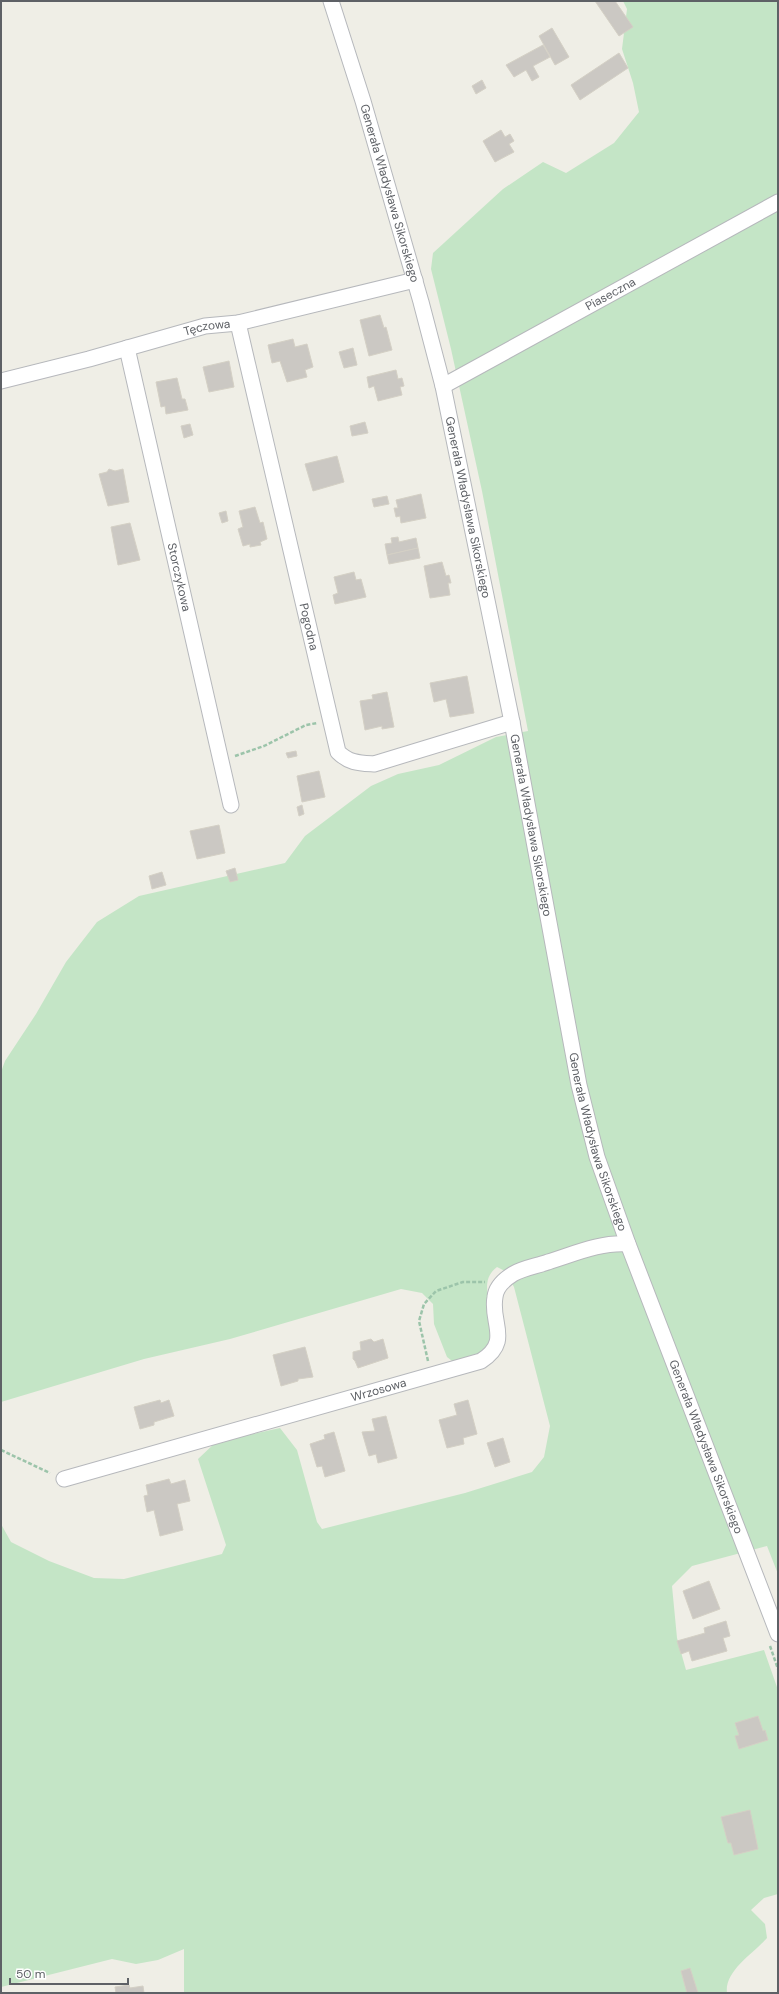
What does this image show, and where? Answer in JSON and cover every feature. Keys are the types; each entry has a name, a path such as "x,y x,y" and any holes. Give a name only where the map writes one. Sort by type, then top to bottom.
{"street":[{"name":"Generała Władysława Sikorskiego","path":"331,1 363,101 415,280 443,386 512,722 579,1085 598,1157 628,1244 778,1634"},
{"name":"Piaseczna","path":"443,386 778,202"},
{"name":"Tęczowa","path":"1,381 205,326 238,323 415,280"},
{"name":"Pogodna","path":"238,323 338,752 345,759 357,763 374,764 512,722"},
{"name":"Storczykowa","path":"127,348 222,769 232,805"},
{"path":"501,1284 514,1274 585,1250 615,1243 628,1244"},
{"name":"Wrzosowa","path":"64,1479 482,1361 491,1355 498,1341 495,1297 501,1284"}],"path":[{"path":"222,769 237,754 264,746 306,726 330,722"},
{"path":"431,1375 419,1321 424,1304 436,1291 463,1282 501,1284"},
{"path":"1,1450 64,1479"}],"green space":[{"path":"623,1 778,1 778,1574 767,1546 692,1566 672,1586 677,1638 686,1670 764,1650 778,1690 778,1894 764,1898 751,1910 765,1924 767,1938 735,1970 727,1985 727,1993 184,1993 184,1949 158,1960 136,1964 112,1959 1,1987 1,1524 11,1542 49,1561 94,1578 124,1579 222,1554 226,1545 198,1459 216,1442 280,1428 297,1450 317,1522 322,1529 465,1493 532,1472 544,1457 550,1426 514,1287 505,1271 497,1267 490,1276 487,1286 494,1332 492,1342 482,1353 456,1364 447,1357 434,1324 433,1304 422,1293 401,1289 230,1339 144,1359 1,1402 1,1072 5,1061 36,1014 66,962 97,922 139,896 285,863 305,836 371,786 398,774 439,765 496,737 528,731 482,491 451,349 431,269 433,253 503,189 543,162 566,173 614,143 639,112 633,83 622,49 627,9"}],"building":[{"path":"595,1 615,1 633,27 619,36"},
{"path":"552,28 569,57 555,65 539,36"},
{"path":"543,45 550,57 533,66 539,77 532,81 526,70 514,77 506,65"},
{"path":"619,53 628,68 580,100 571,85"},
{"path":"482,80 486,88 476,94 472,86"},
{"path":"501,130 505,137 510,134 514,141 509,144 514,152 495,162 483,141"},
{"path":"380,315 384,328 386,327 392,350 369,356 360,320"},
{"path":"293,339 295,347 307,344 313,367 305,370 307,377 287,382 280,361 272,363 268,345"},
{"path":"353,348 357,365 344,368 339,352"},
{"path":"229,361 234,387 209,392 203,367"},
{"path":"396,370 398,379 402,378 404,386 400,387 402,395 378,401 374,386 369,388 367,377"},
{"path":"177,378 182,399 185,399 188,410 166,414 165,406 161,407 156,382"},
{"path":"365,422 368,433 352,436 350,426"},
{"path":"190,424 193,435 184,438 181,426"},
{"path":"337,456 344,482 313,491 305,464"},
{"path":"109,469 115,471 123,469 129,502 108,506 99,474 107,472"},
{"path":"421,494 426,518 401,523 400,516 396,517 394,508 398,508 396,500"},
{"path":"387,496 389,504 374,507 372,499"},
{"path":"255,507 260,523 263,522 267,539 260,542 261,545 250,547 250,544 243,546 238,529 243,527 239,511"},
{"path":"226,511 228,521 222,523 219,513"},
{"path":"130,523 140,560 118,565 111,527"},
{"path":"398,537 399,542 416,538 418,548 387,555 385,544 392,543 391,538"},
{"path":"418,548 420,558 389,564 387,555"},
{"path":"442,562 446,576 449,575 451,583 448,583 450,595 430,598 424,566"},
{"path":"354,572 356,580 361,579 366,597 335,604 333,595 338,593 334,577"},
{"path":"467,676 474,713 450,717 446,699 434,702 430,683"},
{"path":"387,692 394,727 382,729 382,726 365,730 360,701 373,699 372,695"},
{"path":"296,751 297,756 288,758 286,753"},
{"path":"319,771 325,797 302,802 297,776"},
{"path":"302,805 304,814 299,816 297,807"},
{"path":"219,825 225,853 197,859 190,831"},
{"path":"235,868 238,880 230,882 226,871"},
{"path":"162,872 166,885 152,889 149,876"},
{"path":"371,1339 374,1342 383,1339 388,1358 358,1368 353,1359 353,1352 361,1350 360,1342"},
{"path":"305,1347 313,1377 298,1379 298,1381 281,1386 273,1355"},
{"path":"160,1400 161,1403 169,1400 174,1416 154,1422 154,1425 140,1429 134,1407"},
{"path":"468,1400 477,1434 463,1438 464,1444 447,1448 439,1420 457,1415 454,1404"},
{"path":"386,1416 397,1458 378,1463 376,1454 369,1456 362,1432 375,1431 372,1419"},
{"path":"334,1432 345,1471 325,1477 322,1466 317,1467 310,1444 325,1439 324,1435"},
{"path":"503,1438 510,1462 495,1467 487,1443"},
{"path":"169,1479 171,1484 185,1480 190,1501 177,1504 183,1530 160,1536 154,1510 147,1512 144,1496 148,1495 146,1485"},
{"path":"709,1581 720,1609 693,1619 683,1591"},
{"path":"726,1621 730,1636 723,1638 727,1651 692,1661 689,1651 681,1654 677,1641 705,1633 704,1628"},
{"path":"758,1716 768,1740 739,1749 735,1736 739,1735 735,1723"},
{"path":"750,1810 758,1849 734,1855 731,1843 728,1843 721,1817"},
{"path":"690,1968 698,1993 687,1993 681,1971"},
{"path":"129,1985 130,1988 143,1986 144,1993 116,1993 115,1987"}]}
